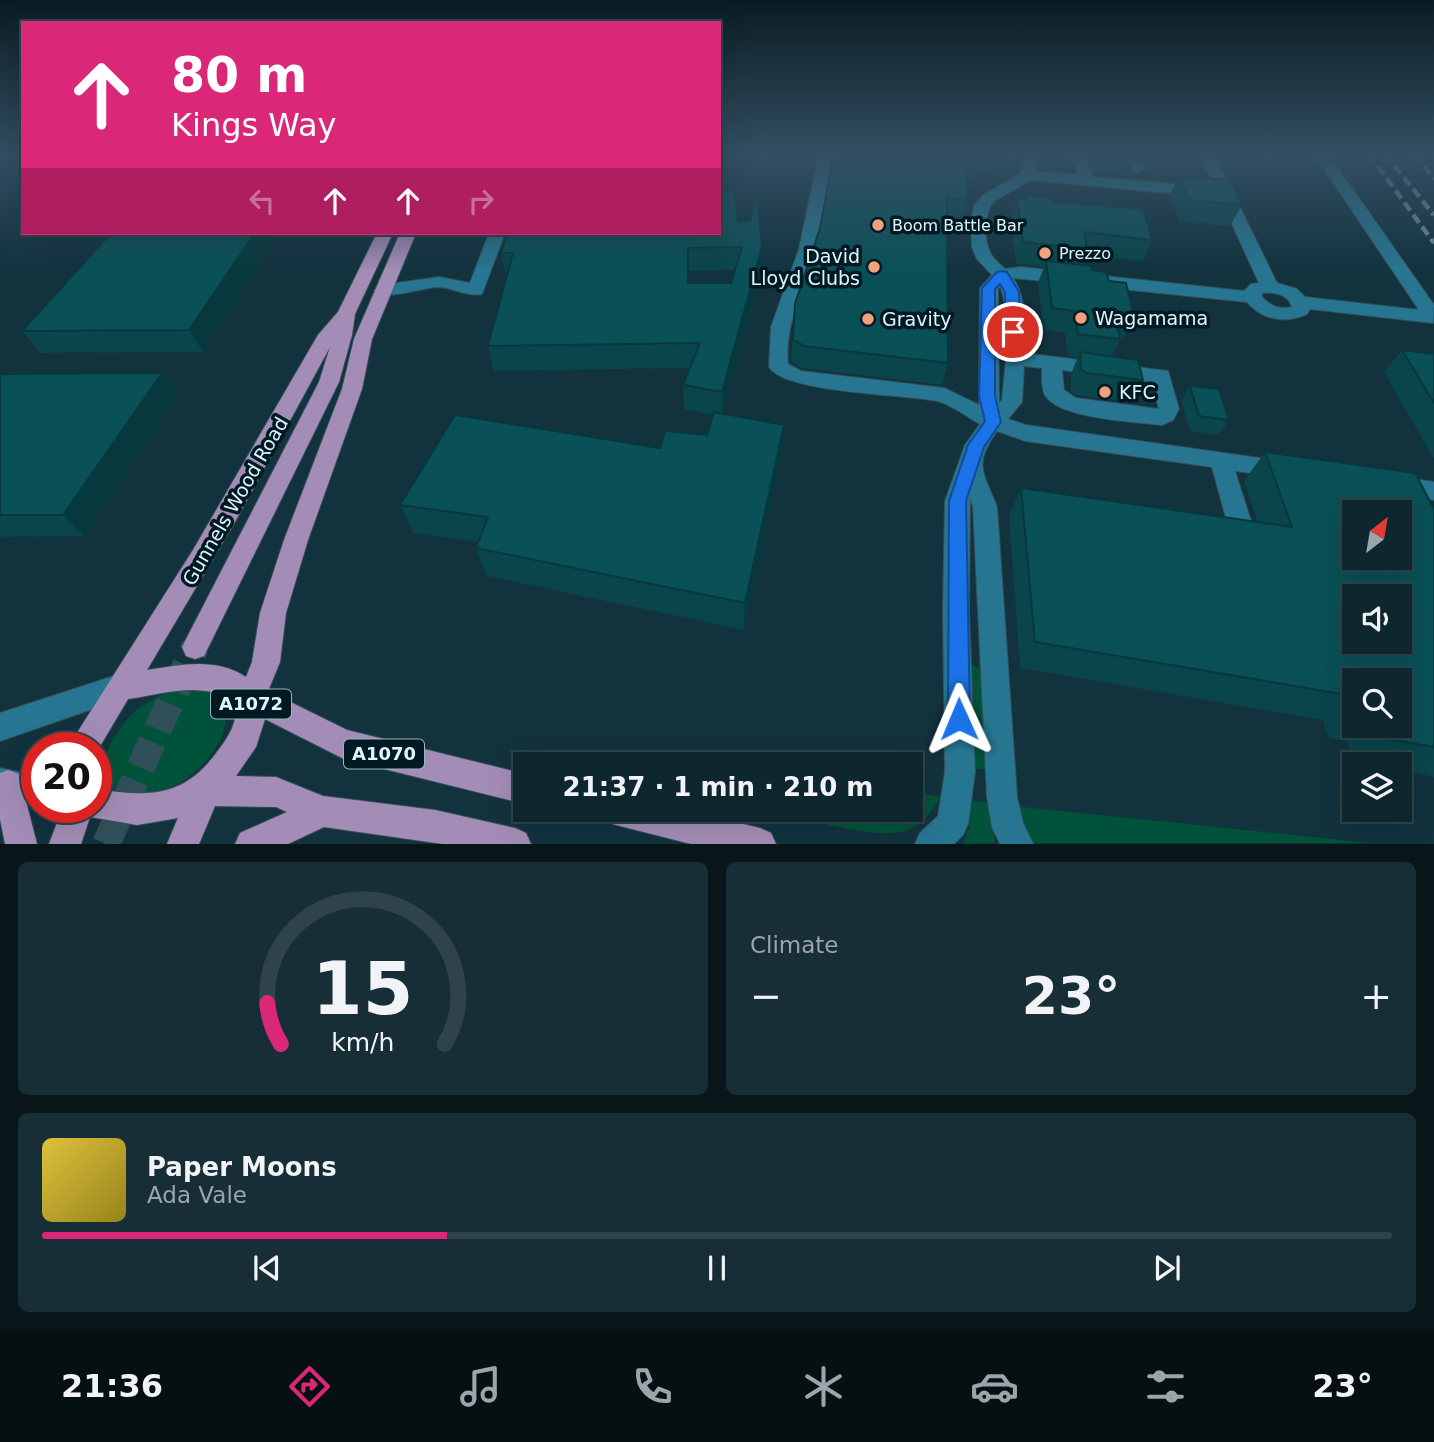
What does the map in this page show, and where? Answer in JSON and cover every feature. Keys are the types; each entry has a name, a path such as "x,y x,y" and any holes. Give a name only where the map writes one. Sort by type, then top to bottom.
{"main road":[{"name":"Gunnels Wood Road","path":"92,732 199,566 327,335 345,314 383,235"},
{"name":"Gunnels Wood Road","path":"183,844 206,791 230,762 249,730 252,697 266,662 273,613 296,540 352,389 363,339 407,235"},
{"name":"Gunnels Wood Road","path":"195,647 329,382 343,335 345,314"},
{"name":"Gunnels Wood Road","path":"329,382 363,339"},
{"name":"A1072","path":"120,687 198,675 229,682 252,697"},
{"name":"A1070","path":"252,697 344,744 513,786"},
{"path":"15,787 21,844"},
{"name":"Gunnels Wood Road","path":"112,807 126,810 168,808 206,791"},
{"path":"206,791 276,792 323,811 435,826 515,844"},
{"path":"251,844 323,811"},
{"path":"667,822 760,844"},
{"path":"65,844 72,823"}],"street":[{"path":"818,193 804,260 788,298 776,354 779,367 797,377 944,395 993,422 1025,433 1300,472"},
{"path":"931,844 952,824 959,792 957,501 971,469 976,445 1012,402 1012,292 1002,275 981,253 979,213 988,198 998,193"},
{"path":"1226,193 1270,287"},
{"path":"1252,297 1251,293 1257,288 1270,287 1288,292 1300,302 1433,317 1348,193"},
{"path":"383,290 439,282 476,290 496,235"},
{"path":"993,422 987,396 989,288 1002,275 1021,272 1252,297 1268,310 1285,314 1297,313 1302,306 1300,302"},
{"path":"1014,358 1051,362 1161,376 1169,409 1162,418 1071,405 1054,393 1051,362"},
{"path":"1221,462 1238,518 1249,540"},
{"path":"971,469 985,507 1002,797 1008,827 1017,844"},
{"path":"1375,482 1424,496"},
{"path":"0,727 120,687"}],"green space":[{"path":"971,665 982,669 987,770 971,768 968,669"},
{"path":"193,688 214,697 224,711 224,728 217,746 203,764 185,779 164,790 143,795 122,793 112,787 112,741 119,729 143,705 173,691"},
{"path":"923,794 941,797 933,809 923,820"},
{"path":"971,801 989,802 995,843 963,844 969,828"},
{"path":"1013,806 1371,843 1026,843"},
{"path":"816,822 921,822 901,832 854,830"}],"building":[{"path":"721,193 735,193 738,221 750,221 757,198 762,246 722,392 683,385 700,343 488,346 513,253 501,253 506,235 721,235","holes":["742,247 731,283 688,283 688,248"]},
{"path":"827,193 968,193 968,200 947,198 948,363 804,346 793,340 795,304 820,228"},
{"path":"1186,193 1236,193 1242,205 1189,200"},
{"path":"1025,196 1051,198 1052,202 1143,209 1152,240 1084,232 1087,249 1023,242 1017,198 1026,199"},
{"path":"109,235 254,235 189,330 22,331"},
{"path":"1046,261 1091,266 1092,270 1106,272 1109,281 1126,283 1134,317 1115,315 1120,339 1078,334 1074,311 1052,308"},
{"path":"1402,350 1434,354 1434,403"},
{"path":"1080,352 1138,360 1143,380 1087,373 1081,369"},
{"path":"162,373 63,515 0,515 0,374"},
{"path":"1190,386 1219,389 1229,420 1199,416"},
{"path":"714,412 784,425 745,603 476,548 488,517 400,505 455,415 660,448 665,431 707,435"},
{"path":"1265,452 1415,473 1434,509 1434,747 1388,738 1412,738 1412,668 1342,668 1342,694 1035,642 1021,488 1292,527"}],"tunnel":[{"path":"106,844 195,647"}],"railway":[{"path":"1398,193 1434,243"},
{"path":"1417,193 1434,215"}],"place":[{"name":"Boom Battle Bar","path":"878,225"},
{"name":"Prezzo","path":"1045,253"},
{"name":"David Lloyd Clubs","path":"874,267"},
{"name":"Wagamama","path":"1081,318"},
{"name":"Gravity","path":"868,319"},
{"name":"KFC","path":"1105,392"}],"route":[{"path":"959,719 957,501 971,469 976,445 993,422 987,396 989,288 1002,275 1012,292 1013,332"}]}
